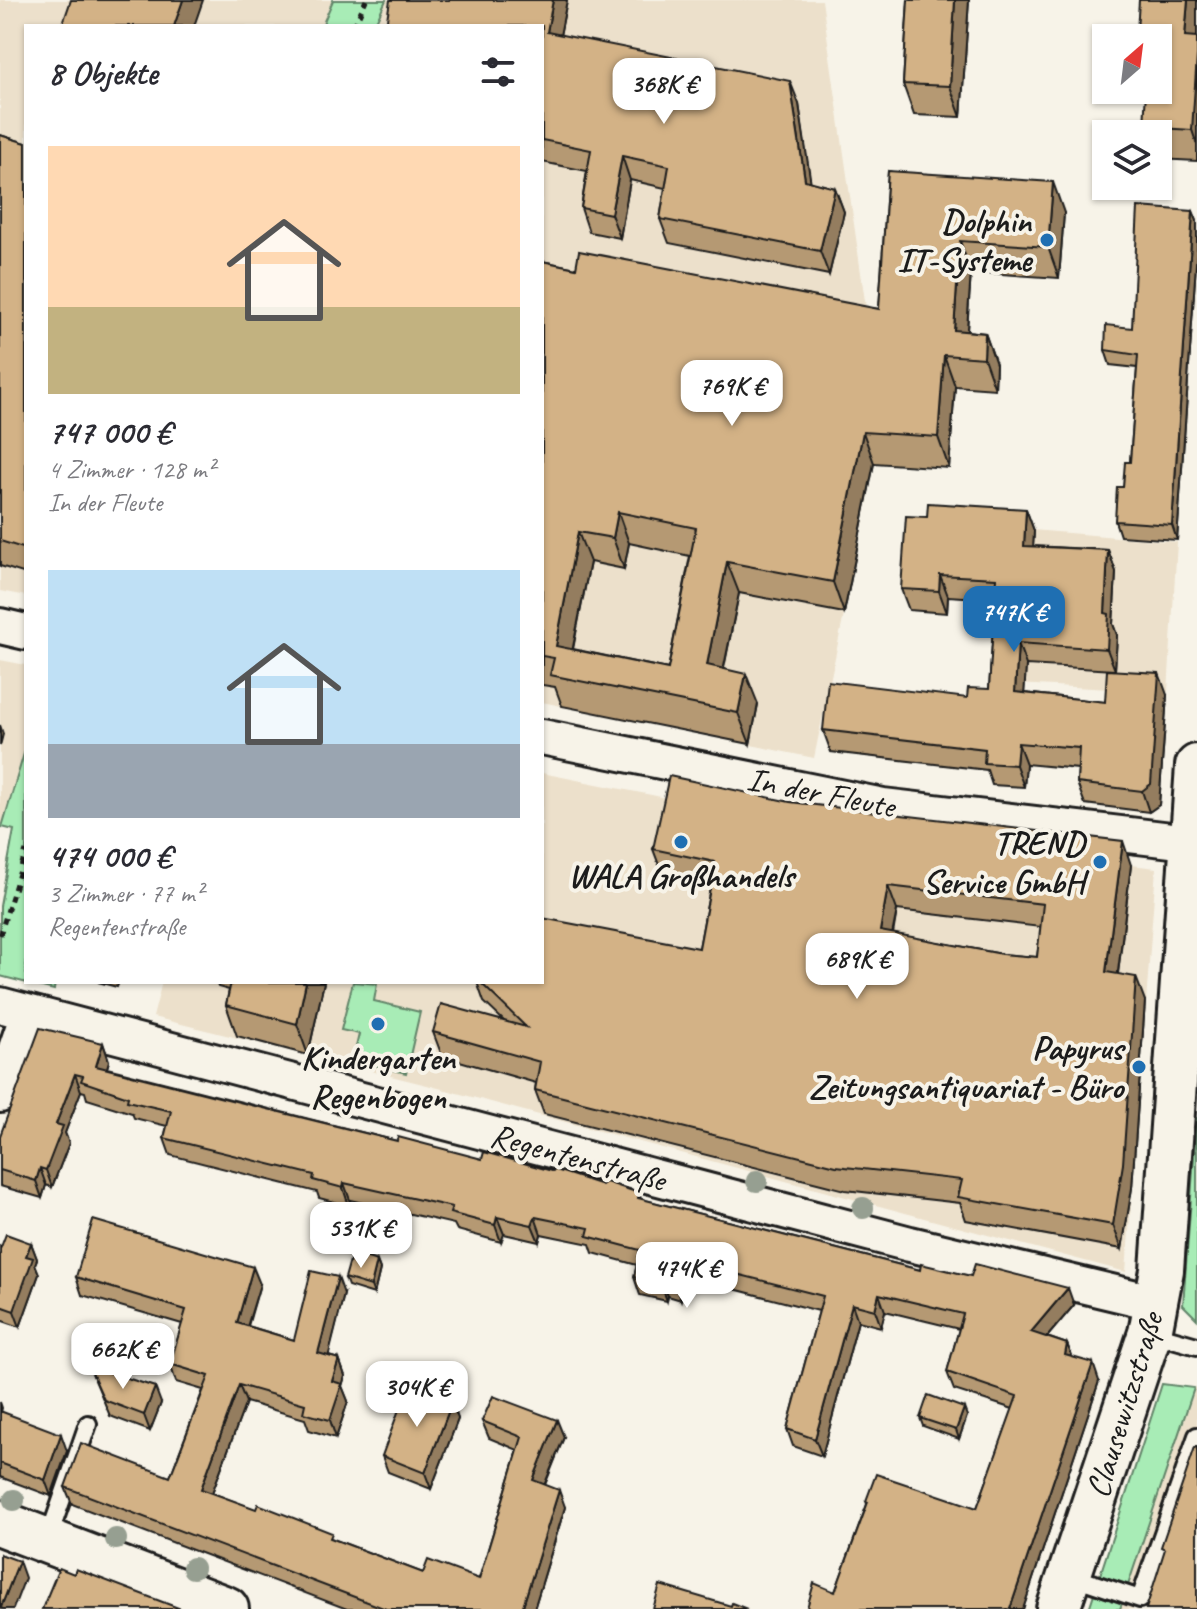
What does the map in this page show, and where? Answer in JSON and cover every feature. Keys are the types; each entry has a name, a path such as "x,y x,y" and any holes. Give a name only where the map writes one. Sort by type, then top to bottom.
{"main road":[{"path":"0,1523 226,1609"}],"street":[{"path":"0,626 24,632"},
{"name":"In der Fleute","path":"544,737 883,806 1194,843"},
{"name":"Clausewitzstraße","path":"1064,1592 1153,1318 1162,1270 1197,766"},
{"path":"0,1095 14,1009"},
{"name":"Regentenstraße","path":"14,1009 910,1244 1153,1318"}],"lane":[{"path":"1153,1318 1197,1346"},
{"path":"48,1541 88,1424"},
{"path":"1064,1592 1139,1604 1197,1436"}],"path":[{"path":"355,24 366,0"},
{"path":"0,935 24,857"}],"shaded area":[{"path":"0,0 333,0 323,24 24,24 24,596 0,591"},
{"path":"386,0 822,0 870,336 869,495 814,758 544,702 544,24 375,24"},
{"path":"1008,528 1177,542 1168,692 997,683"},
{"path":"0,660 24,665 24,754 0,825"},
{"path":"544,773 800,825 1156,868 1126,1272 427,1085 153,1017 161,984 544,984"},
{"path":"1194,1388 1197,1388 1197,1609 1120,1609"}],"green space":[{"path":"333,0 386,0 375,24 323,24"},
{"path":"24,754 24,982 0,976 0,906 14,830 2,827"},
{"path":"31,984 55,984 54,990"},
{"path":"352,984 377,984 374,1001 420,1012 406,1073 353,1060 359,1034 341,1030"},
{"path":"1197,1117 1197,1319 1183,1305"},
{"path":"1162,1384 1194,1388 1120,1609 1089,1609"}],"building":[{"path":"71,0 183,0 175,24 63,24"},
{"path":"390,0 553,0 547,32 790,81 805,180 835,188 820,251 660,219 669,166 622,156 611,214 581,208 591,150 544,140 544,24 386,24"},
{"path":"908,0 955,0 950,86 903,84"},
{"path":"1139,0 1188,0 1185,36 1197,37 1192,130 1172,129 1172,120 1144,120 1145,104 1172,104 1172,24 1138,24"},
{"path":"0,135 24,142 24,548 0,541"},
{"path":"888,171 1053,182 1048,247 960,241 954,330 985,333 984,358 944,355 938,437 863,432 833,582 727,562 707,665 746,674 738,713 550,675 554,658 544,656 544,261 576,268 579,251 879,309","holes":["618,512 696,528 668,669 556,646 578,532 613,538"]},
{"path":"1138,207 1193,211 1172,525 1115,521 1117,487 1123,487 1125,462 1130,462 1138,355 1105,350 1106,325 1132,328"},
{"path":"928,503 1026,509 1024,546 1108,550 1107,649 1018,643 1015,692 1105,702 1107,670 1159,673 1151,784 1142,791 1077,783 1079,748 1018,743 1016,765 984,763 985,749 823,730 828,681 967,698 968,688 989,689 996,578 940,575 939,591 901,589 906,516 927,517"},
{"path":"669,776 790,802 1123,841 1106,972 1136,977 1123,1164 1113,1225 958,1197 962,1180 836,1166 535,1090 540,1062 433,1032 441,1004 526,1027 482,984 544,984 544,918 699,948 715,862 653,849","holes":["888,886 1043,904 1037,957 1002,954 880,931"]},
{"path":"231,984 306,984 297,1024 226,1005"},
{"path":"40,1028 103,1043 96,1066 397,1141 398,1137 482,1159 484,1152 602,1185 606,1182 639,1193 638,1198 920,1270 921,1264 971,1276 975,1264 1068,1288 1031,1332 1067,1344 1065,1355 1093,1363 1010,1609 807,1608 814,1583 835,1592 876,1474 977,1508 1017,1396 947,1372 963,1314 879,1294 875,1310 852,1304 815,1439 787,1429 823,1296 681,1260 675,1282 662,1279 661,1284 634,1277 640,1250 587,1236 589,1228 535,1217 532,1225 497,1217 495,1225 450,1213 452,1207 344,1183 343,1188 313,1180 314,1175 164,1138 171,1111 127,1101 128,1097 81,1081 83,1076 75,1074 56,1124 63,1126 46,1170 40,1168 36,1181 0,1170 0,1136"},
{"path":"93,1220 253,1267 237,1323 294,1340 311,1271 338,1277 318,1353 339,1359 332,1381 342,1384 330,1420 303,1413 305,1404 239,1385 201,1489 256,1509 258,1504 332,1533 330,1538 423,1573 428,1560 479,1579 522,1437 482,1421 493,1396 557,1420 533,1480 559,1490 522,1609 386,1609 65,1487 81,1443 170,1477 209,1376 170,1364 186,1310 76,1277"},
{"path":"6,1234 31,1243 26,1256 33,1258 14,1311 0,1306 0,1246"},
{"path":"352,1253 377,1261 371,1286 345,1278"},
{"path":"89,1366 155,1387 144,1415 104,1400"},
{"path":"408,1385 452,1402 425,1473 382,1456"},
{"path":"928,1395 964,1408 956,1430 920,1418"},
{"path":"0,1411 61,1434 45,1480 0,1463"},
{"path":"1195,1447 1197,1609 1146,1609 1165,1549 1161,1547"},
{"path":"0,1554 19,1561 1,1607 0,1607"},
{"path":"59,1568 74,1574 76,1569 181,1609 42,1609"},
{"path":"660,1585 731,1606 732,1603 747,1609 653,1609"}],"place":[{"name":"Dolphin IT-Systeme","path":"1047,240"},
{"name":"WALA Großhandels","path":"681,842"},
{"name":"TREND Service GmbH","path":"1100,862"},
{"name":"Kindergarten Regenbogen","path":"378,1024"},
{"name":"Papyrus Zeitungsantiquariat - Büro","path":"1139,1067"}]}
